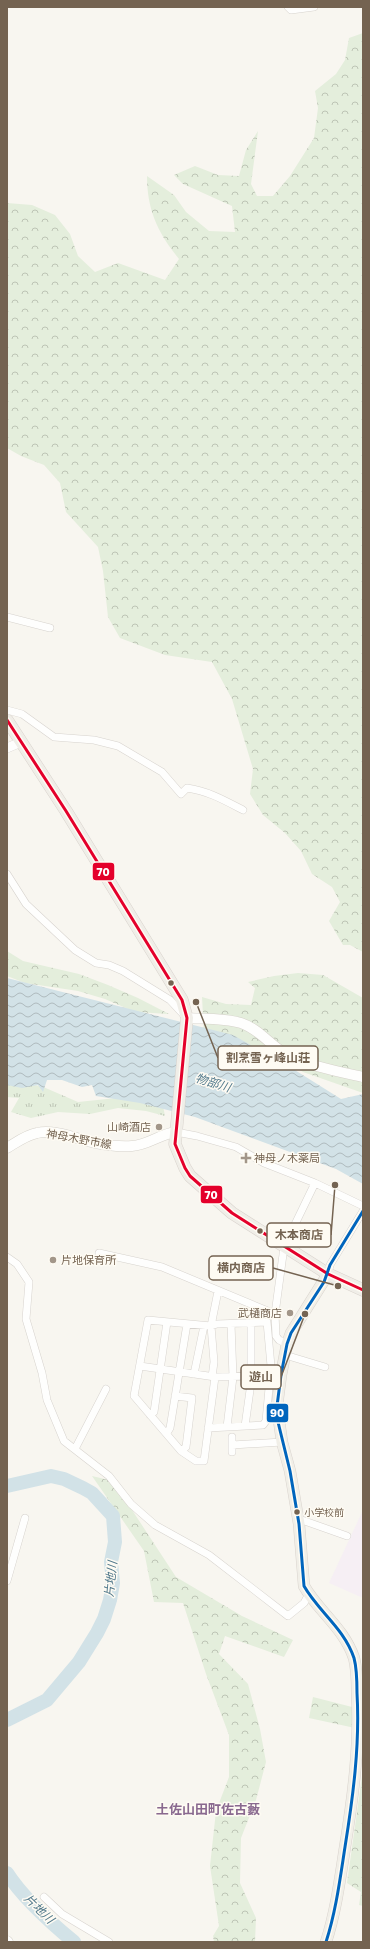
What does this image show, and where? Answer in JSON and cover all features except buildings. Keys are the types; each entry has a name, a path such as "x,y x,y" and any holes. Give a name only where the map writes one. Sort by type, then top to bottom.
{"highway":[{"path":"7,720 66,811 182,1000 186,1023 175,1144 180,1159 190,1176 232,1213 328,1274 363,1290"}],"main road":[{"path":"186,1023 214,1019 242,1024 256,1030 284,1052 317,1067 363,1077"},
{"name":"神母木野市線","path":"7,1148 29,1135 39,1132 66,1135 96,1143 132,1146 151,1142 176,1127"},
{"path":"326,1942 333,1920 360,1754 356,1670 353,1657 334,1624 304,1586 298,1519 290,1471 282,1442 277,1406 276,1375 285,1355 291,1333 328,1274"}],"street":[{"path":"288,7 291,10 314,7"},
{"path":"7,618 50,628"},
{"path":"7,710 22,714 54,737 94,740 118,746 162,772 181,794 187,788 201,790 215,795 243,810"},
{"path":"7,748 21,742"},
{"path":"7,874 26,904 75,950 96,962 109,965 123,971 170,1000 186,1023"},
{"path":"176,1127 197,1136 236,1147 264,1163 314,1183 363,1206"},
{"path":"287,1344 279,1340 276,1336 275,1314 284,1247 314,1183"},
{"path":"328,1274 330,1265 363,1211"},
{"path":"99,1253 162,1267 275,1314"},
{"path":"7,1257 17,1264 29,1282 26,1319 42,1372 47,1400 64,1441 109,1476 131,1504 155,1525 209,1556 288,1616 304,1603 309,1594"},
{"path":"194,1374 218,1291"},
{"path":"208,1326 214,1362 204,1461 196,1461 182,1451 167,1433 161,1429 134,1396 148,1320 208,1326 217,1324 251,1324 267,1322 276,1375 266,1420 263,1425 208,1428"},
{"path":"150,1415 154,1412 167,1322"},
{"path":"167,1433 170,1428 186,1324"},
{"path":"227,1427 233,1377 231,1324"},
{"path":"246,1426 251,1376 251,1324"},
{"path":"285,1355 325,1367"},
{"path":"140,1366 213,1377 276,1375"},
{"path":"74,1449 106,1389"},
{"path":"175,1396 192,1398 186,1447 182,1451"},
{"path":"232,1437 232,1449 282,1442"},
{"path":"7,1581 25,1518"},
{"path":"298,1519 347,1536"},
{"path":"44,1897 62,1914 109,1942"}],"shaded area":[{"path":"363,1510 363,1598 329,1583"}],"green space":[{"path":"363,33 363,952 350,945 343,945 329,921 340,902 332,887 312,874 301,851 285,833 263,815 250,794 253,769 232,699 212,662 165,655 120,638 108,617 103,571 98,547 66,512 60,483 44,465 21,456 7,448 7,203 32,205 55,215 70,234 78,256 95,272 118,263 165,280 179,259 165,240 155,220 149,200 147,176 174,195 186,212 209,231 235,232 232,206 183,184 174,175 195,166 218,175 239,176 246,150 258,131 251,184 257,196 273,196 290,176 314,138 318,108 315,91 336,74 345,60 349,38"},
{"path":"7,951 23,961 79,974 108,985 169,1014 135,1012 105,999 78,991 25,983 7,976"},
{"path":"298,973 323,975 363,998 363,1093 303,1072 282,1058 260,1048 204,1034 202,997 226,1004 251,1005 255,988 248,982 274,976"},
{"path":"7,1082 41,1086 78,1102 126,1097 163,1106 165,1116 146,1111 118,1108 90,1114 58,1112 31,1118 11,1112 19,1098 7,1097"},
{"path":"92,1476 113,1481 176,1577 242,1616 293,1640 284,1657 225,1636 219,1654 248,1684 260,1729 266,1762 256,1800 241,1838 240,1883 256,1918 255,1942 214,1942 213,1936 219,1926 210,1866 216,1811 229,1777 229,1735 206,1674 183,1603 154,1602 144,1551"},
{"path":"313,1697 356,1708 355,1728 309,1718"},
{"path":"363,1769 363,1906 359,1905 361,1892 347,1883"}],"water":[{"name":"物部川","path":"7,978 233,1035 290,1067 341,1099 363,1094 363,1184 336,1169 195,1117 140,1103 96,1096 92,1085 82,1087 62,1080 47,1080 43,1092 38,1085 22,1088 7,1085"}],"waterway":[{"name":"片地川","path":"7,1486 51,1476 64,1479 83,1488 92,1493 113,1516 115,1542 111,1562 113,1583 110,1600 104,1619 97,1633 79,1662 47,1700 7,1720"},
{"name":"片地川","path":"7,1873 29,1901 74,1942"}],"transit line":[{"name":"70","path":"7,720 66,811 182,1000 187,1018 175,1144 185,1168 190,1176 232,1213 328,1274 363,1290"},
{"name":"90","path":"326,1942 337,1895 353,1790 358,1732 356,1671 354,1658 350,1647 316,1604 304,1586 299,1524 290,1471 278,1422 277,1406 281,1375 287,1344 291,1333 324,1282 330,1265 363,1211"}],"place":[{"name":"割烹雪ヶ峰山荘","path":"196,1002"},
{"name":"山崎酒店","path":"159,1127"},
{"name":"神母ノ木薬局","path":"246,1158"},
{"name":"木本商店","path":"335,1185"},
{"name":"片地保育所","path":"53,1260"},
{"name":"横内商店","path":"338,1286"},
{"name":"武樋商店","path":"290,1313"},
{"name":"遊山","path":"305,1314"},
{"name":"小学校前","path":"297,1512"}],"district":[{"name":"土佐山田町佐古藪","path":"208,1809"}]}
